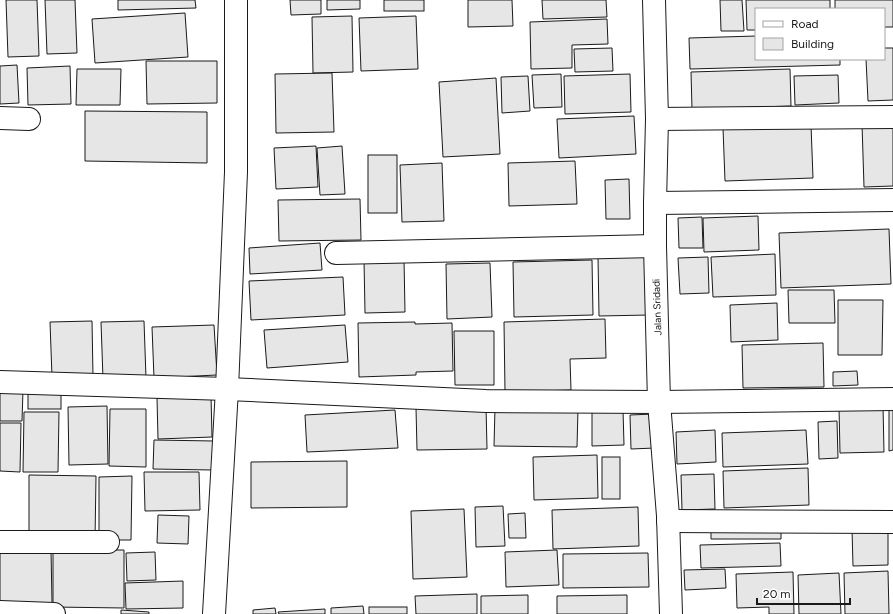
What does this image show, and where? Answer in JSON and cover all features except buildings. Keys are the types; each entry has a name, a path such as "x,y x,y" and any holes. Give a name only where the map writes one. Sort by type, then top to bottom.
{"street":[{"path":"214,614 227,389 236,172 236,0"},
{"name":"Jalan Sridadi","path":"654,0 657,119 655,246 659,402 668,516 671,614"},
{"path":"657,119 893,117"},
{"path":"0,118 29,119"},
{"path":"655,203 893,200"},
{"path":"336,253 655,246"},
{"path":"0,382 227,389 486,400 659,402 893,399"},
{"path":"668,521 893,522"},
{"path":"0,542 108,542"},
{"path":"0,612 54,614"}]}
